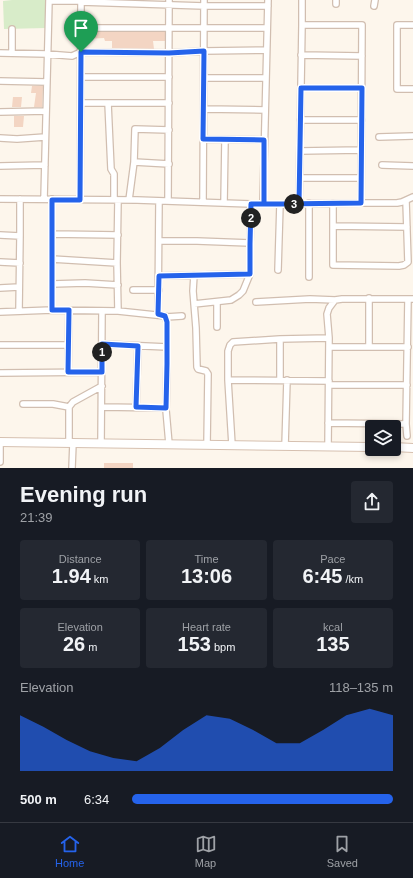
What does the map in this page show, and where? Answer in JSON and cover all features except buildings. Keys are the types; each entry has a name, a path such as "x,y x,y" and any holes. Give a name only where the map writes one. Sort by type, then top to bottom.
{"street":[{"path":"299,204 302,0"},
{"path":"44,199 49,1 268,3 264,140 264,204"},
{"path":"80,200 81,2"},
{"path":"168,201 169,3"},
{"path":"203,202 204,3"},
{"path":"302,25 362,25 361,203"},
{"path":"413,25 397,25 397,89 413,89"},
{"path":"81,28 267,28"},
{"path":"12,29 12,53"},
{"path":"0,53 72,56 81,52 169,53 266,50"},
{"path":"302,55 362,56"},
{"path":"81,77 169,77"},
{"path":"204,78 266,78"},
{"path":"0,82 47,82"},
{"path":"301,88 362,88"},
{"path":"81,103 169,104"},
{"path":"108,103 111,169 114,174 118,235 118,311"},
{"path":"204,109 265,110"},
{"path":"0,112 46,111"},
{"path":"300,120 362,120"},
{"path":"129,200 134,162 134,130 169,130"},
{"path":"380,137 413,136"},
{"path":"0,138 45,138"},
{"path":"203,139 264,140"},
{"path":"224,203 225,140"},
{"path":"300,151 361,150"},
{"path":"134,162 168,164"},
{"path":"0,166 45,164"},
{"path":"382,165 413,166"},
{"path":"300,178 361,178"},
{"path":"406,202 413,197"},
{"path":"0,199 129,200 251,204 413,203"},
{"path":"19,311 20,199"},
{"path":"52,200 52,310"},
{"path":"158,314 160,201"},
{"path":"334,203 333,265 392,266 404,265 408,262 406,202"},
{"path":"308,203 309,277"},
{"path":"194,304 230,300 243,291 250,274 251,204"},
{"path":"278,270 280,204"},
{"path":"333,226 407,227"},
{"path":"52,234 118,235"},
{"path":"0,236 20,236"},
{"path":"159,241 197,241 250,244"},
{"path":"52,259 118,263"},
{"path":"0,262 20,263"},
{"path":"159,276 250,274"},
{"path":"194,275 193,291 196,328 196,367 206,371 208,374 207,445"},
{"path":"52,284 85,283 118,285"},
{"path":"0,288 19,287"},
{"path":"133,290 159,290"},
{"path":"369,298 369,347"},
{"path":"256,302 310,299 411,299 408,347 407,436"},
{"path":"328,446 328,308 335,300"},
{"path":"217,302 217,326"},
{"path":"0,312 52,310 118,311 158,314 166,317 182,316"},
{"path":"68,372 69,310"},
{"path":"102,311 102,443"},
{"path":"166,317 166,408 169,444"},
{"path":"232,445 228,380 228,351 230,345 233,342 329,338"},
{"path":"280,339 280,380"},
{"path":"102,344 167,347"},
{"path":"0,345 68,345"},
{"path":"136,407 138,346"},
{"path":"329,346 408,347"},
{"path":"0,373 102,372"},
{"path":"228,380 287,380 329,383 407,385"},
{"path":"285,446 287,380"},
{"path":"72,468 69,407 73,402 102,386"},
{"path":"23,404 53,404 69,407"},
{"path":"102,407 166,408"},
{"path":"328,423 406,424"},
{"path":"0,462 0,442 365,447"},
{"path":"401,447 413,448"}],"green space":[{"path":"46,0 46,28 4,29 3,1"}],"route":[{"path":"81,52 80,200 52,200 52,310 69,310 68,372 102,372 102,344 138,346 136,407 166,408 167,322 164,315 158,314 159,276 250,274 251,204 264,204 280,204 299,204 301,88 362,88 361,203 308,203 299,204 280,204 264,204 264,140 203,139 204,51 169,53 81,52"}]}
